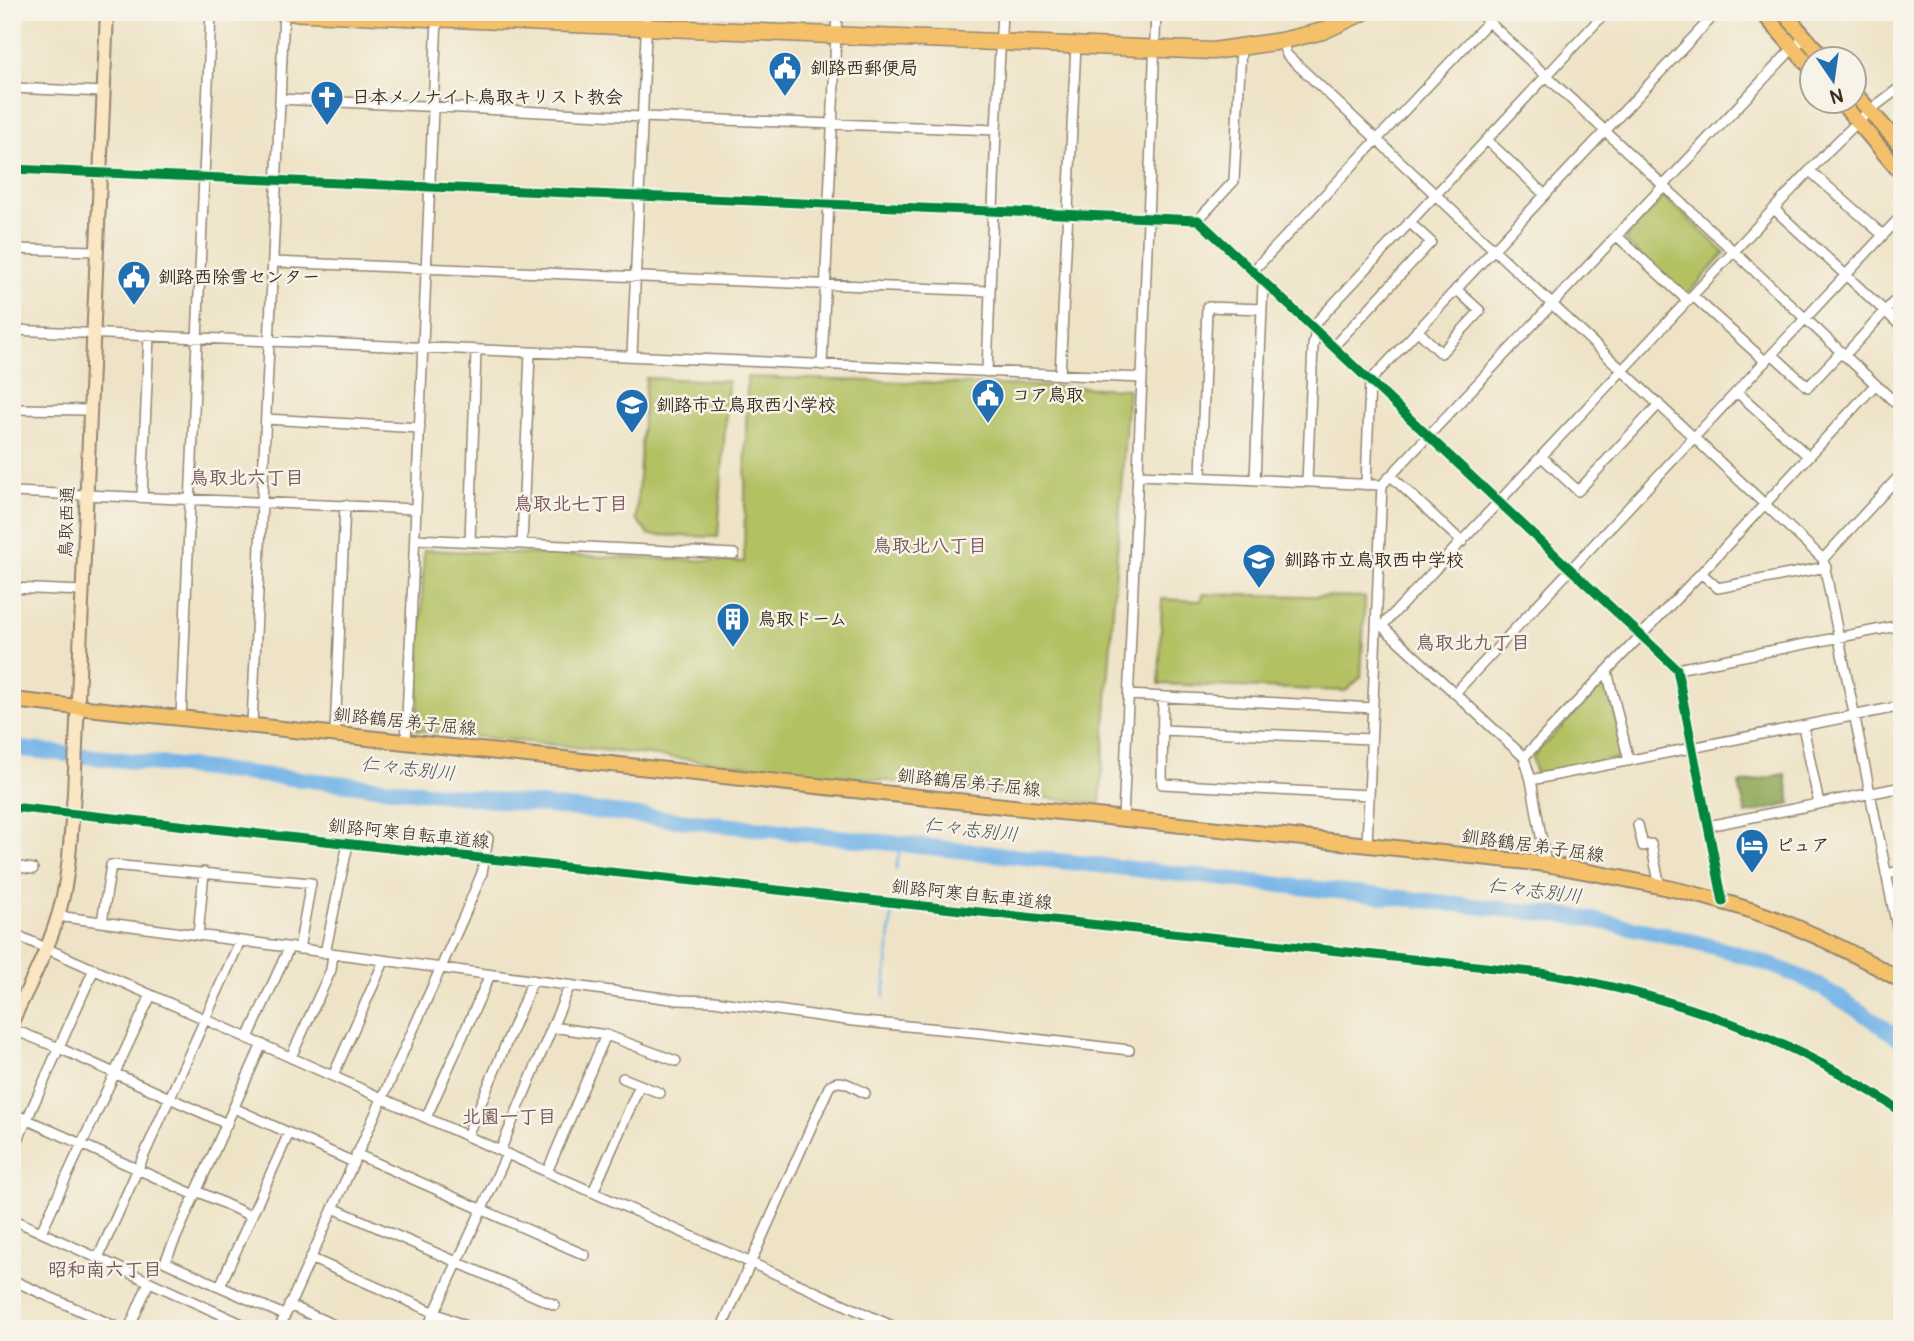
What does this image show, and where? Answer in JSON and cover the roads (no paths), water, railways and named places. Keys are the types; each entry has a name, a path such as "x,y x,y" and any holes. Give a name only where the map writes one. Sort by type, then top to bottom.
{"highway":[{"path":"284,12 646,20 836,35 1213,51 1281,41 1322,31 1364,12"}],"main road":[{"path":"1762,12 1798,54"},
{"path":"1783,12 1813,46"},
{"path":"1870,110 1902,147"},
{"path":"1853,116 1902,174"},
{"name":"釧路鶴居弟子屈線","path":"12,699 77,712 253,724 1546,864 1723,901 1785,924 1901,978"}],"street":[{"name":"鳥取西通","path":"12,1022 46,948 57,916 69,861 75,786 107,12"},
{"path":"180,718 211,12"},
{"path":"253,724 284,12"},
{"path":"822,365 837,12"},
{"path":"987,372 1002,12"},
{"path":"1123,819 1156,12"},
{"path":"1478,12 1902,410"},
{"path":"1307,482 1314,329 1409,222 1606,12"},
{"path":"1697,12 1708,22"},
{"path":"1366,485 1370,381 1717,12"},
{"path":"406,741 437,16"},
{"path":"632,356 646,20"},
{"path":"1252,272 1488,22"},
{"path":"1367,845 1379,626 1382,485 1805,37"},
{"path":"1281,41 1287,55 1765,503 1825,563 1902,951"},
{"path":"1060,375 1076,45"},
{"path":"1198,220 1234,181 1241,48"},
{"path":"1379,626 1623,372 1857,120 1902,86"},
{"path":"12,88 104,92"},
{"path":"280,99 642,117 996,130"},
{"path":"1487,140 1545,195"},
{"path":"12,169 1198,220 1677,669 1723,901"},
{"path":"1810,171 1883,235"},
{"path":"1773,209 1902,327"},
{"path":"1456,692 1902,215"},
{"path":"1333,347 1431,242 1409,222"},
{"path":"1616,236 1690,299 1808,387 1902,293"},
{"path":"12,249 96,251"},
{"path":"273,262 990,292"},
{"path":"1255,480 1263,283"},
{"path":"1417,330 1441,353 1480,312 1456,289"},
{"path":"1201,477 1207,307 1262,309"},
{"path":"12,330 1142,378"},
{"path":"142,497 149,335"},
{"path":"470,542 476,350"},
{"path":"522,544 530,353"},
{"path":"1524,757 1701,573 1875,385"},
{"path":"1738,393 1808,456"},
{"path":"1542,457 1578,491 1659,404"},
{"path":"12,409 89,410"},
{"path":"266,419 420,428"},
{"path":"1701,573 1718,588 1825,563 1902,473"},
{"path":"1138,475 1382,485"},
{"path":"1391,476 1462,542"},
{"path":"12,492 416,509"},
{"path":"335,733 345,505"},
{"path":"415,539 734,554"},
{"path":"1902,541 1902,553"},
{"path":"12,588 82,591"},
{"path":"1677,669 1902,625"},
{"path":"1379,626 1456,692 1524,757 1531,780 1546,864"},
{"path":"1607,671 1629,761"},
{"path":"1128,695 1373,708"},
{"path":"1163,696 1162,784 1369,794"},
{"path":"1531,780 1902,706"},
{"path":"1803,726 1819,804"},
{"path":"1162,730 1371,739"},
{"path":"1708,826 1902,787"},
{"path":"1638,825 1643,846 1651,844 1660,886"},
{"path":"279,1329 482,873 488,838"},
{"path":"291,1057 331,971 329,954 348,844"},
{"path":"102,922 111,865 311,883 294,949 248,1038"},
{"path":"12,866 33,869"},
{"path":"1886,874 1902,871"},
{"path":"198,935 204,872"},
{"path":"57,916 678,1000 714,1001 853,1021 984,1032 1129,1050"},
{"path":"12,933 899,1329"},
{"path":"97,1258 240,941"},
{"path":"333,1076 384,961"},
{"path":"12,1153 94,970"},
{"path":"426,1118 490,975"},
{"path":"467,1136 533,980"},
{"path":"427,1329 483,1210 569,985"},
{"path":"41,1233 151,995"},
{"path":"552,1027 606,1035 676,1061"},
{"path":"12,1029 227,1124"},
{"path":"547,1172 606,1035"},
{"path":"262,1044 165,1262 285,1315"},
{"path":"623,1078 660,1094"},
{"path":"721,1329 829,1087 838,1081 865,1093"},
{"path":"593,1192 640,1085"},
{"path":"234,1108 289,1133 483,1210 585,1255"},
{"path":"12,1114 251,1216"},
{"path":"220,1286 289,1133"},
{"path":"333,1208 555,1305"},
{"path":"12,1219 253,1329"},
{"path":"310,1258 472,1329"},
{"path":"12,1280 121,1329"},
{"path":"129,1329 149,1282"},
{"path":"289,1305 343,1329"}],"waterway":[{"name":"仁々志別川","path":"12,748 1578,917 1697,942 1784,970 1835,995 1902,1040"},
{"path":"896,870 901,843"},
{"path":"884,997 892,912"}],"place":[{"name":"釧路西郵便局","path":"785,98"},
{"name":"日本メノナイト鳥取キリスト教会","path":"327,127"},
{"name":"釧路西除雪センター","path":"134,307"},
{"name":"コア鳥取","path":"988,425"},
{"name":"釧路市立鳥取西小学校","path":"632,435"},
{"name":"釧路市立鳥取西中学校","path":"1259,590"},
{"name":"鳥取ドーム","path":"733,649"},
{"name":"ピュア","path":"1752,875"}],"district":[{"name":"鳥取北六丁目","path":"247,478"},
{"name":"鳥取北七丁目","path":"571,504"},
{"name":"鳥取北八丁目","path":"930,546"},
{"name":"鳥取北九丁目","path":"1473,643"},
{"name":"北園一丁目","path":"509,1117"},
{"name":"昭和南六丁目","path":"105,1270"}]}
